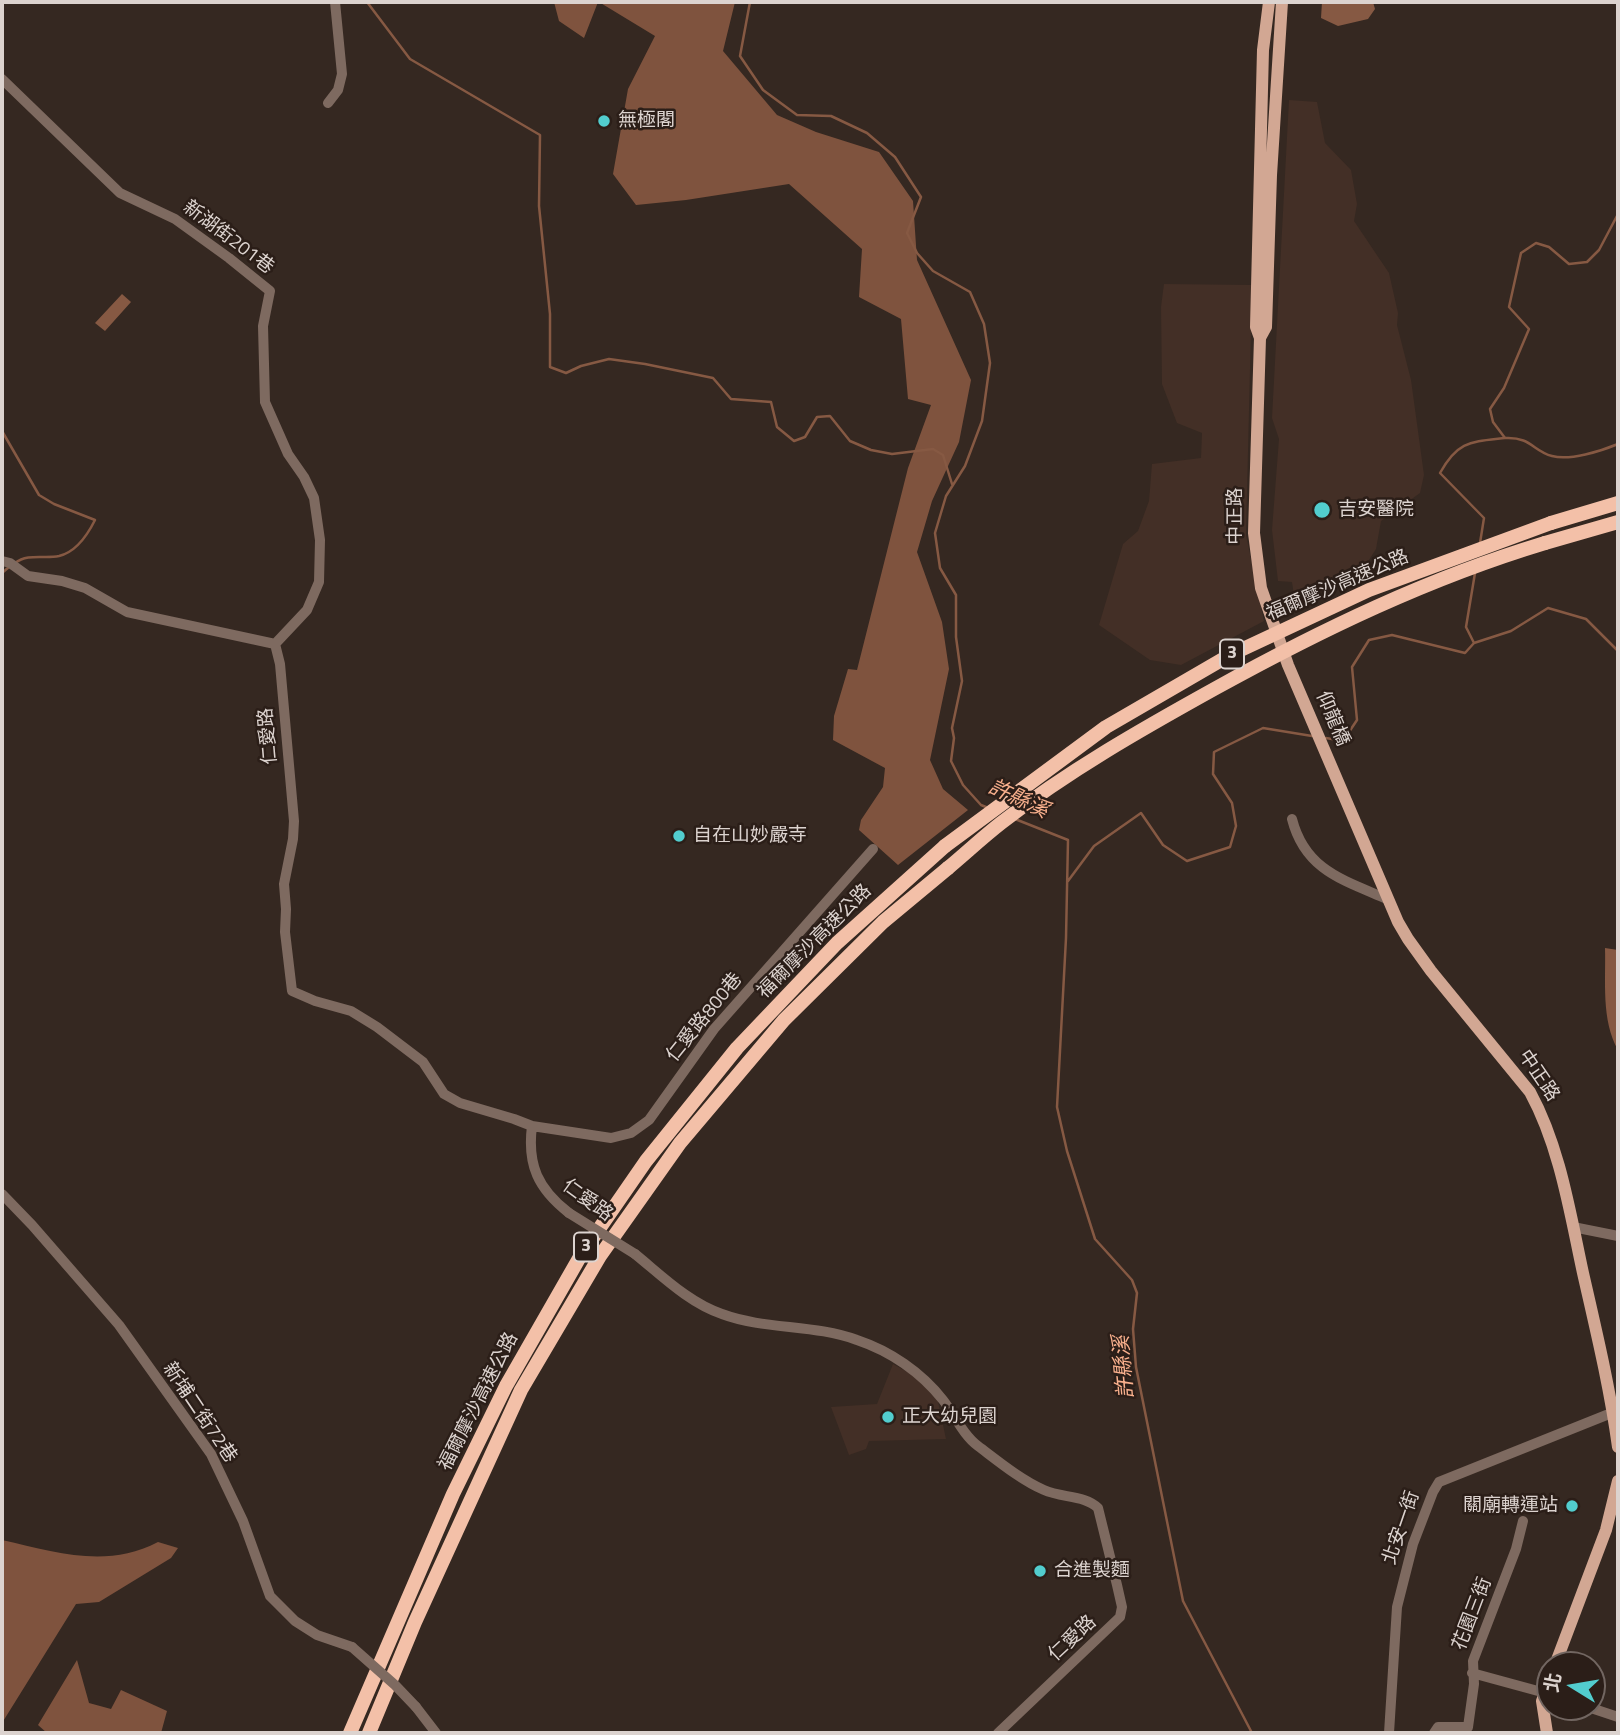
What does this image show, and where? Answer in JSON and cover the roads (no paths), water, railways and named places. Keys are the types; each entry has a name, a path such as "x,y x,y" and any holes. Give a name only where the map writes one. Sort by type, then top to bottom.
{"highway":[{"name":"福爾摩沙高速公路","path":"350,1733 453,1494 506,1386 581,1255 646,1161 737,1048 837,943 945,846 1106,727 1230,655 1369,590 1551,523 1618,503"},
{"name":"福爾摩沙高速公路","path":"369,1733 415,1622 521,1390 600,1256 680,1143 784,1020 883,922 1002,822 1121,741 1290,647 1396,597 1508,555 1618,522"}],"main road":[{"name":"中正路","path":"1269,2 1264,50 1256,327 1260,338 1255,550 1264,598 1297,686"},
{"name":"中正路","path":"1260,338 1266,327 1271,175 1282,2"},
{"name":"仰龍橋","path":"1297,686 1331,767"},
{"name":"中正路","path":"1331,767 1387,899 1408,939 1530,1092 1549,1133 1614,1412 1618,1447"},
{"path":"1560,1651 1606,1530 1618,1481"}],"street":[{"path":"328,103 338,90 342,74 335,2"},
{"name":"新湖街201巷","path":"2,79 120,192 175,219 270,292 263,326 265,402 288,454 304,477 313,498 320,540 319,582 307,610 275,643"},
{"path":"6,562 28,576 62,581 85,588 127,612 275,643"},
{"name":"仁愛路","path":"275,643 280,664 294,821 284,884 285,932 292,990 315,1001 351,1011 377,1027 424,1062 444,1094 460,1103 532,1126 532,1160 538,1179 550,1199 635,1254 699,1304 722,1315 855,1339 897,1359 941,1397 975,1443 1045,1490 1091,1502 1098,1508 1122,1607 1120,1617 998,1733"},
{"path":"1292,819 1297,838 1313,860 1330,874 1387,899"},
{"name":"仁愛路800巷","path":"532,1126 611,1138 631,1133 649,1120 714,1029 873,849"},
{"name":"新埔二街72巷","path":"2,1194 119,1325 211,1454 243,1521 270,1596 295,1621 317,1635 352,1647 395,1685 436,1733"},
{"path":"1573,1227 1618,1236"},
{"name":"北安一街","path":"1389,1733 1397,1607 1413,1544 1439,1482 1614,1412"},
{"name":"花園三街","path":"1434,1733 1437,1727 1468,1727 1474,1684 1472,1661 1516,1549 1523,1521"},
{"path":"1472,1673 1536,1691"}],"waterway":[{"path":"367,2 410,59 540,135 539,206 550,314 550,367 566,373 609,359 713,378 731,399 771,402 777,427 794,441 805,437 817,417 830,416 850,441 871,450 892,454 933,449 943,455 952,484"},
{"name":"許縣溪","path":"750,2 740,56 763,90 797,115 831,116 867,133 895,157 921,197 907,233 917,253 933,271 970,292 984,324 990,363 982,421 965,466 946,496 935,533 940,568 956,595 956,637 962,681 952,728 954,738 951,761 963,785 986,807"},
{"path":"1480,543 1484,518 1440,473 1453,455 1466,445 1505,438 1493,422 1490,409 1504,388 1529,329 1509,307 1521,253 1536,243 1549,247 1569,264 1587,262 1599,250 1618,214"},
{"path":"2,431 39,495 54,504 95,520 81,542 71,551 53,557 25,558 15,563"},
{"path":"1506,438 1527,442 1546,454 1559,457 1585,454 1618,444"},
{"path":"2,573 9,567"},
{"path":"1326,738 1343,741 1357,720 1352,667 1369,640 1392,635 1465,653 1474,643 1466,627 1475,573"},
{"path":"1474,643 1511,631 1548,608 1586,619 1618,651"},
{"path":"1068,881 1094,846 1141,813 1163,845 1187,861 1230,847 1236,826 1232,803 1213,774 1214,752 1263,728 1312,736"},
{"name":"許縣溪","path":"1015,819 1068,840 1057,1107 1067,1151 1095,1239 1132,1280 1137,1293 1133,1329 1136,1367 1183,1601 1252,1733"}],"place":[{"name":"無極閣","path":"604,121"},
{"name":"吉安醫院","path":"1322,510"},
{"name":"自在山妙嚴寺","path":"679,836"},
{"name":"正大幼兒園","path":"888,1417"},
{"name":"關廟轉運站","path":"1572,1506"},
{"name":"合進製麵","path":"1040,1571"}]}
